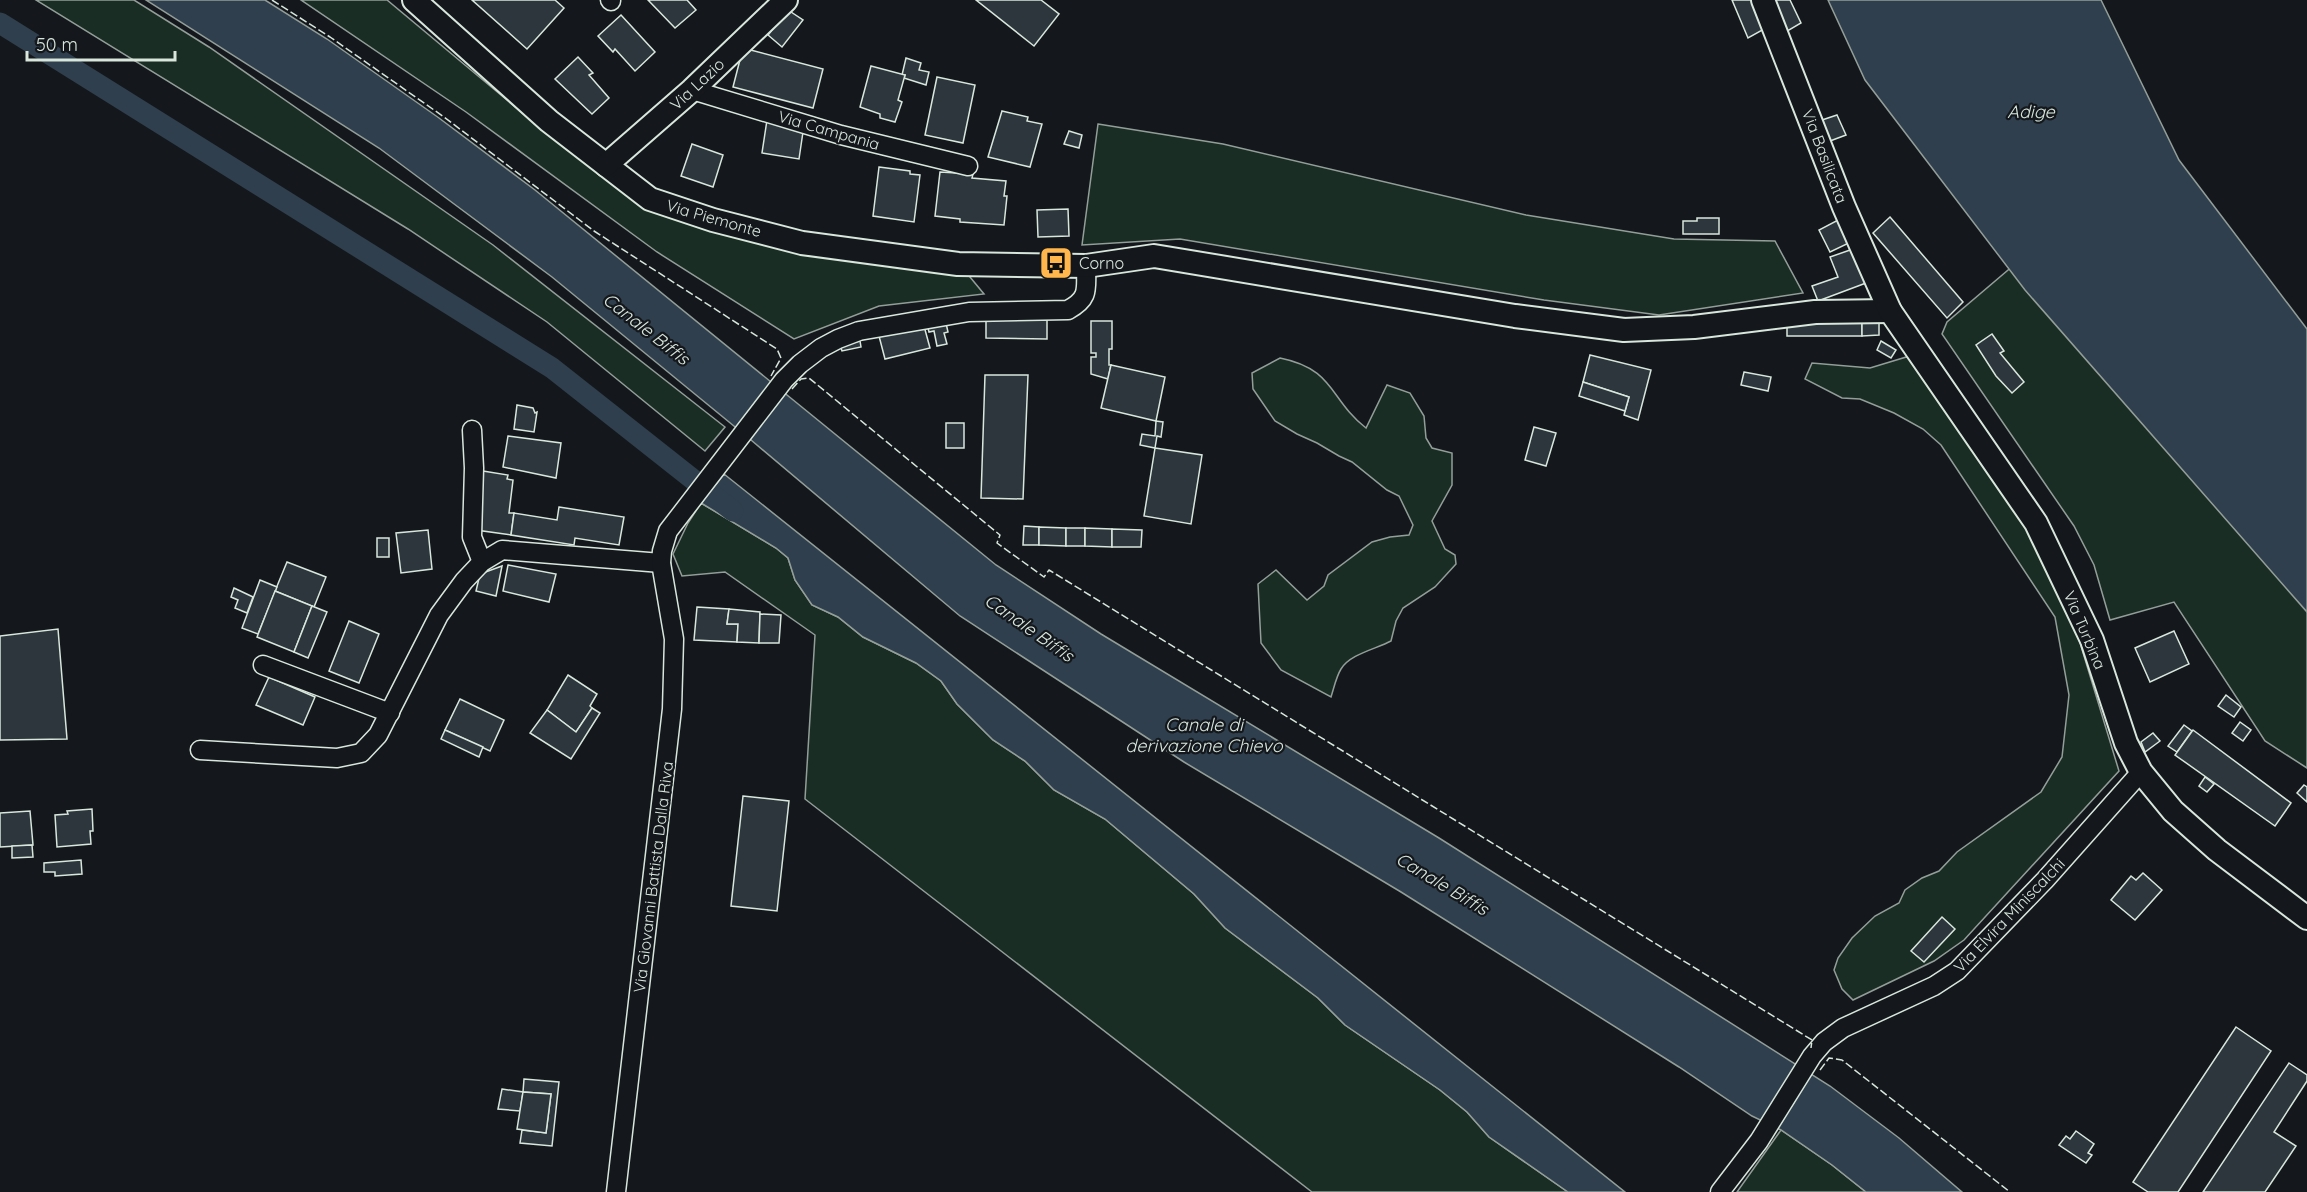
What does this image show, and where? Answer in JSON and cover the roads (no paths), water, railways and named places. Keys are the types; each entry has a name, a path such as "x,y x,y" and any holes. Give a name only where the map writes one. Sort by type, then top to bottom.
{"street":[{"name":"Via Piemonte","path":"414,0 549,121 650,199 713,220 802,243 958,264 1086,266 1154,256 1515,316 1624,330 1694,327 1815,312 1890,311"},
{"name":"Via Lazio","path":"606,165 692,90 786,0"},
{"name":"Via Basilicata","path":"1763,0 1844,207 1890,311"},
{"name":"Via Campania","path":"692,90 841,135 968,166"},
{"name":"Via Giovanni Battista Dalla Riva","path":"616,1192 672,709 674,639 661,563 668,531 784,380 800,363 821,348 859,331 969,312 1068,310 1080,303 1086,293 1086,266"},
{"name":"Via Turbina","path":"1890,311 2036,523 2092,640 2126,743 2141,772 2173,811 2217,850 2307,918"},
{"path":"472,430 474,468 472,537 482,562"},
{"path":"200,750 337,758 361,753 378,735 439,615 464,581 482,562 502,550 661,563"},
{"path":"263,665 390,713"},
{"name":"Via Elvira Miniscalchi","path":"1720,1192 1759,1141 1812,1056 1824,1042 1843,1028 1934,986 1957,971 2045,880 2141,772"}],"water":[{"name":"Canale di derivazione Chievo","path":"146,0 265,0 327,39 439,118 535,190 996,565 1101,634 1439,838 1830,1086 1899,1138 1962,1192 1866,1192 1781,1130 1752,1116 1679,1067 1401,892 1184,762 960,616 751,440 552,277 379,148"},
{"name":"Adige","path":"1828,0 2101,0 2179,160 2307,329 2307,612 2025,290 1865,80"},
{"path":"724,474 1625,1192 1568,1192 1489,1137 1467,1112 1440,1090 1345,1025 1318,998 1225,928 1194,894 1105,819 1054,790 1025,761 993,740 957,704 941,681 916,663 863,637 838,617 812,605 795,580 788,558 776,548 701,503"}],"waterway":[{"path":"0,23 552,368 733,511"}],"place":[{"name":"Corno","path":"1056,263"}],"water label":[{"name":"Canale Biffis","path":"646,329"},
{"name":"Canale Biffis","path":"1029,628"},
{"name":"Canale Biffis","path":"1442,884"}]}
